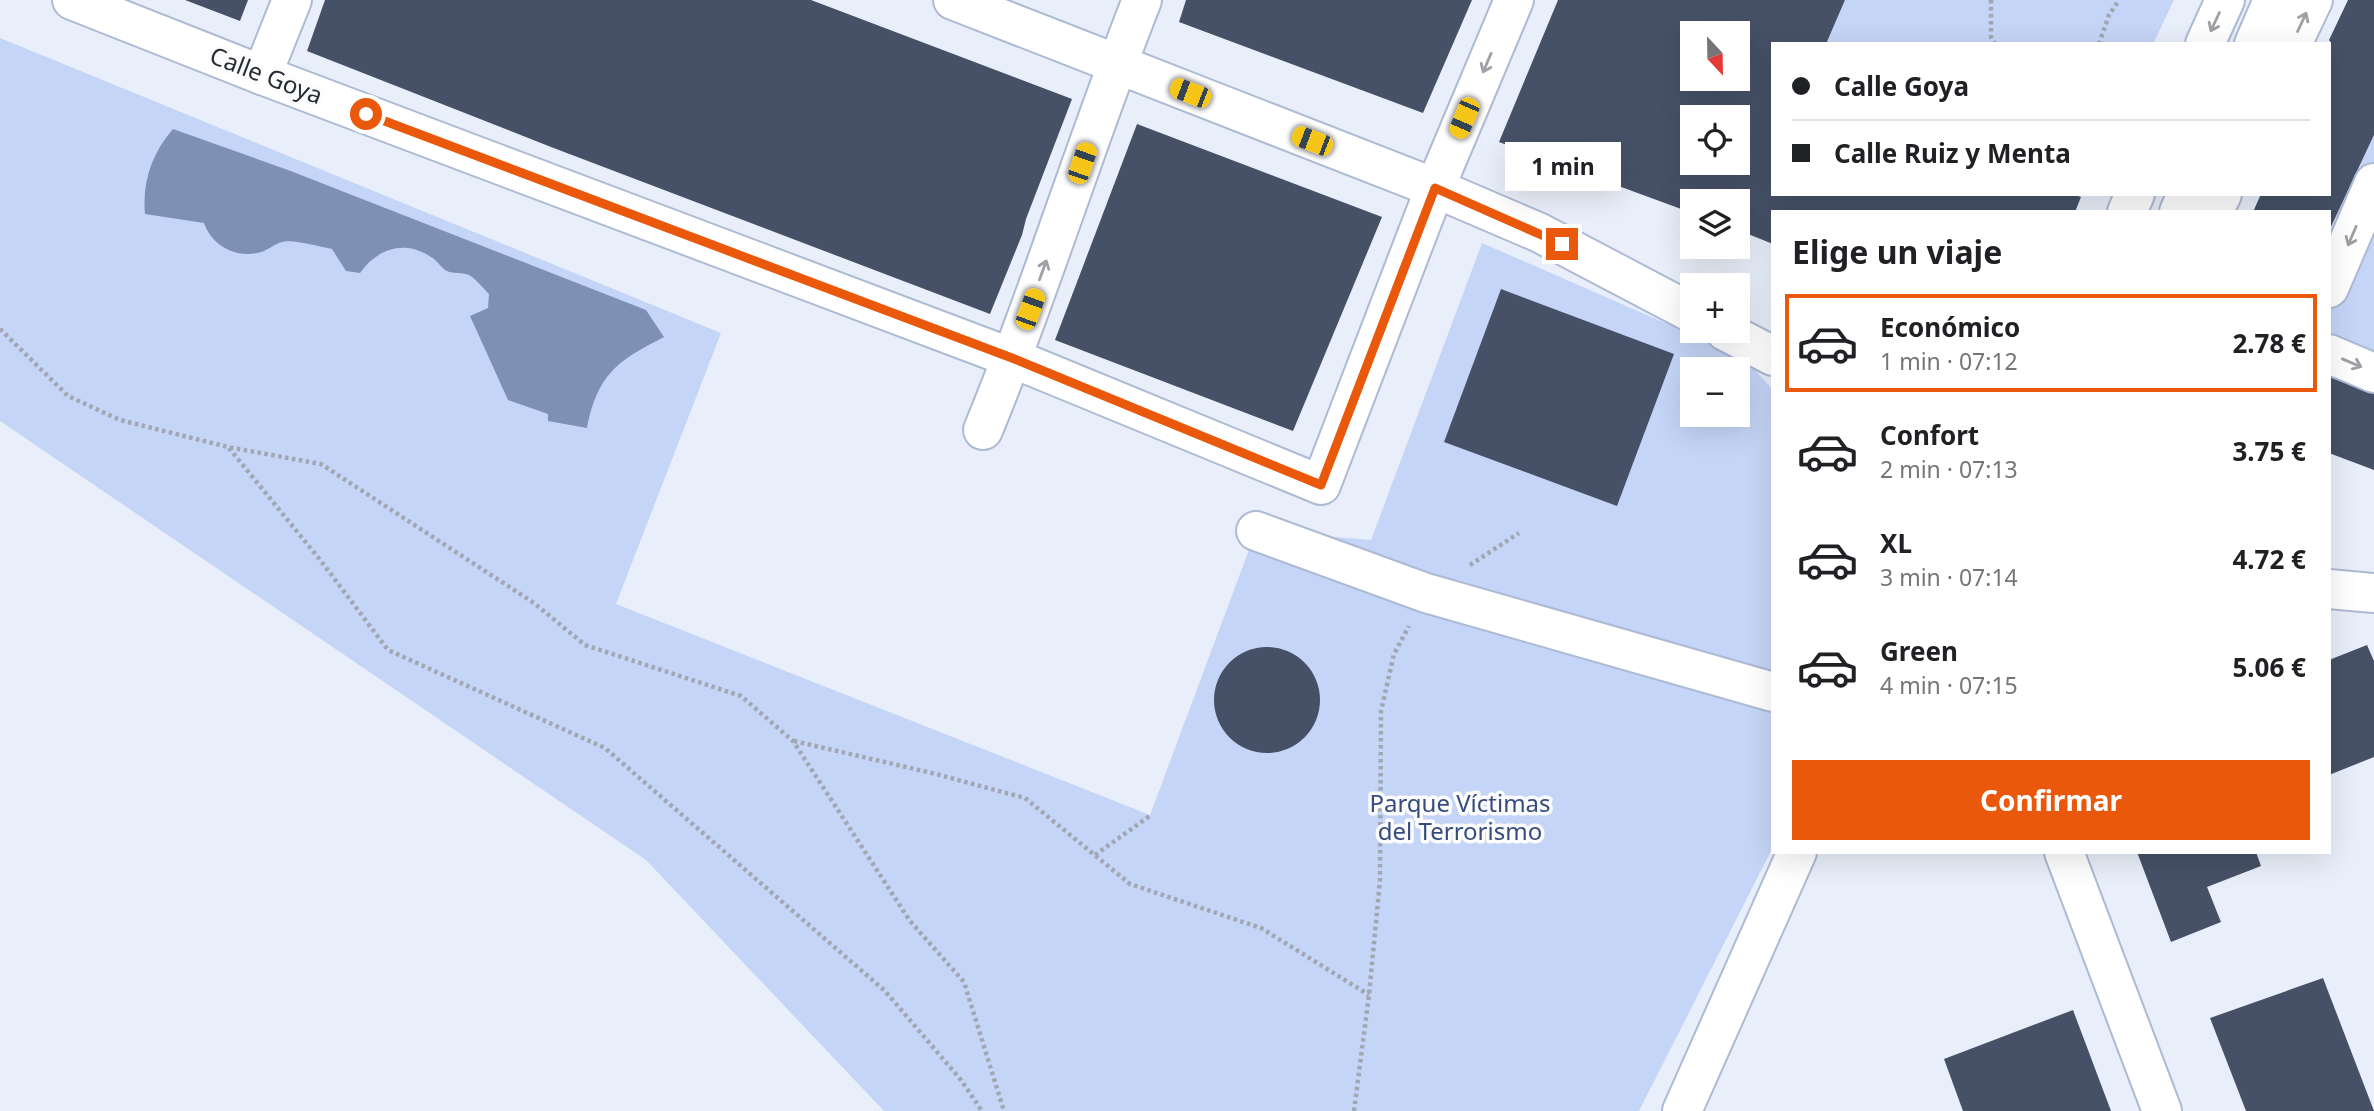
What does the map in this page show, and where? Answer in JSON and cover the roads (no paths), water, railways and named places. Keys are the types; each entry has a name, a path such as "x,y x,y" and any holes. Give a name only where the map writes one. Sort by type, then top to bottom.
{"street":[{"name":"Calle Goya","path":"72,0 262,75 1012,358 1321,485 1435,188"},
{"path":"262,75 292,0"},
{"path":"953,0 1435,188 1540,233 1680,307"},
{"path":"983,430 1012,358 1116,65 1142,0"},
{"path":"1435,188 1514,0"},
{"path":"2206,42 2225,0"},
{"path":"2255,42 2273,0"},
{"path":"2293,42 2313,0"},
{"path":"2331,283 2374,183"},
{"path":"1748,343 1771,355"},
{"path":"2331,355 2374,373"},
{"path":"1256,531 1426,593 1771,691"},
{"path":"2331,589 2374,593"},
{"path":"1682,1111 1796,854"},
{"path":"2065,854 2162,1111"}],"park label":[{"name":"Parque Víctimas del Terrorismo","path":"1460,818"}]}
